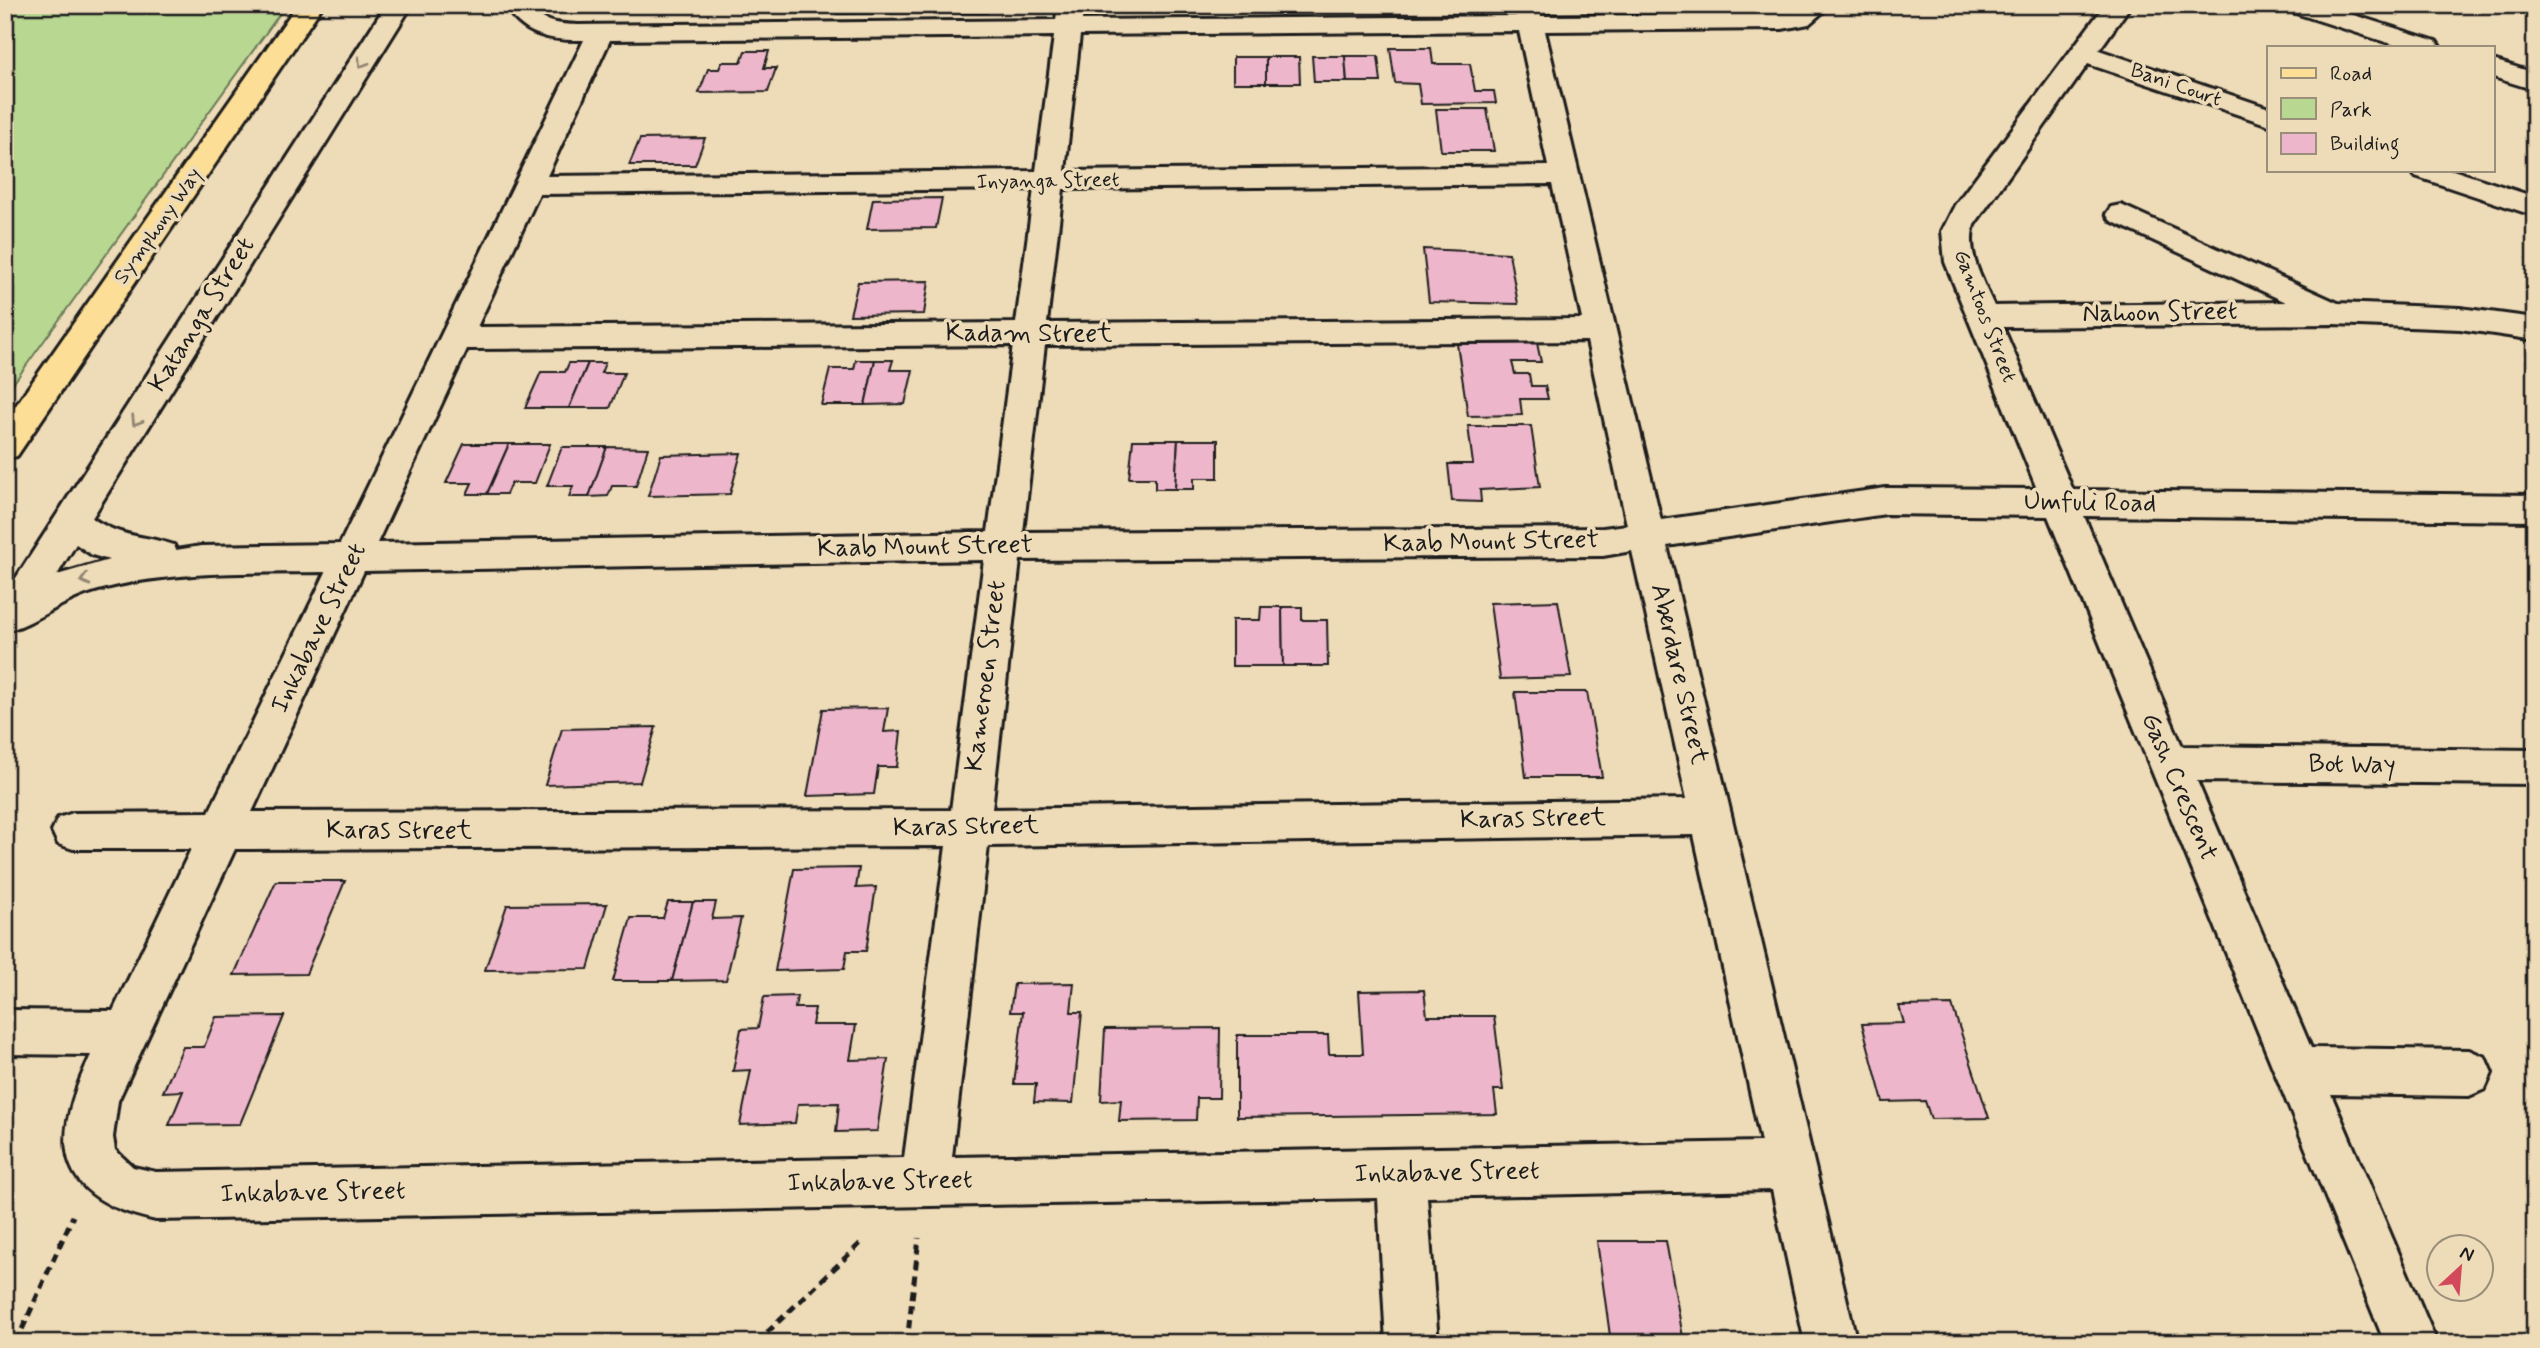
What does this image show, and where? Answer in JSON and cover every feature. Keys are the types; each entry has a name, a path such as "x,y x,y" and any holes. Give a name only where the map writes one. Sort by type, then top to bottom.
{"main road":[{"name":"Symphony Way","path":"5,447 310,5"}],"street":[{"name":"Katanga Street","path":"9,619 399,5"},
{"path":"518,5 526,19 546,29 601,32 1070,16 1529,15 1782,21 1800,19 1818,5"},
{"name":"Gamtoos Street","path":"2061,503 1960,262 1955,229 2118,5"},
{"path":"2295,5 2424,46"},
{"name":"Aberdare Street","path":"1529,15 1831,1343"},
{"name":"Kameroen Street","path":"925,1181 1028,334 1070,16"},
{"name":"Inkabave Street","path":"601,32 355,555 94,1098 88,1123 88,1147 95,1167 110,1182 131,1192 156,1196 1791,1166"},
{"name":"Bani Court","path":"2083,53 2267,116"},
{"path":"2494,68 2535,82"},
{"path":"2431,172 2535,207"},
{"name":"Inyanga Street","path":"530,185 1565,174"},
{"name":"Nahoon Street","path":"2121,214 2337,313"},
{"name":"Nahoon Street","path":"1983,317 2228,311 2337,313 2503,322 2535,329"},
{"name":"Kadam Street","path":"458,338 1600,330"},
{"name":"Umfuli Road","path":"1648,534 1886,501 2535,508"},
{"name":"Gash Crescent","path":"2061,503 2411,1343"},
{"name":"Kaab Mount Street","path":"72,522 105,545 127,551 201,560"},
{"name":"Kaab Mount Street","path":"9,619 74,583 108,574 201,560 355,555 1002,546 1603,542 1648,534"},
{"name":"Bot Way","path":"2169,763 2535,767"},
{"name":"Karas Street","path":"73,831 968,828 1712,817"},
{"path":"5,1032 125,1033"},
{"path":"2297,1071 2469,1073"},
{"path":"1401,1174 1412,1343"}],"path":[{"path":"16,1343 95,1167"},
{"path":"907,1343 925,1181"},
{"path":"756,1343 865,1238"}],"green space":[{"path":"5,5 286,5 5,395"}],"building":[{"path":"840,5 914,5 912,13 837,14"},
{"path":"955,5 988,5 987,13 953,13"},
{"path":"1390,48 1431,48 1433,64 1470,64 1475,91 1494,91 1496,103 1421,104 1418,84 1395,83"},
{"path":"745,51 769,51 764,68 776,68 768,92 699,93 708,69 719,69 722,62 741,62"},
{"path":"1312,56 1345,56 1347,82 1314,82"},
{"path":"1345,56 1378,56 1381,82 1347,82"},
{"path":"1233,57 1266,57 1266,83 1233,83"},
{"path":"1266,57 1299,57 1300,83 1266,83"},
{"path":"1436,109 1487,109 1494,151 1441,151"},
{"path":"705,138 695,165 629,165 640,139"},
{"path":"942,198 936,228 867,229 873,199"},
{"path":"1423,249 1509,253 1518,304 1429,302"},
{"path":"929,281 924,314 850,315 858,282"},
{"path":"1537,343 1541,362 1512,362 1515,374 1529,374 1531,386 1545,386 1548,399 1520,399 1522,415 1468,416 1457,344"},
{"path":"856,360 875,360 865,405 821,405 830,369 854,369"},
{"path":"875,360 893,360 890,370 913,370 905,404 865,405"},
{"path":"569,363 588,363 569,408 525,408 541,372 565,372"},
{"path":"588,363 605,363 601,373 624,373 610,408 569,408"},
{"path":"1468,426 1531,426 1540,487 1480,490 1481,502 1452,501 1448,464 1473,464"},
{"path":"1133,440 1178,440 1175,489 1155,489 1155,478 1129,478"},
{"path":"1178,440 1218,440 1218,478 1194,478 1194,489 1175,489"},
{"path":"464,444 509,444 487,494 467,494 472,483 446,483"},
{"path":"509,444 550,444 535,483 511,483 506,494 487,494"},
{"path":"562,447 607,447 589,497 569,497 573,486 547,486"},
{"path":"607,447 648,448 636,486 612,486 608,496 589,497"},
{"path":"741,453 730,494 648,496 661,455"},
{"path":"1558,601 1571,677 1500,679 1490,603"},
{"path":"1261,607 1282,607 1283,666 1232,666 1232,620 1260,620"},
{"path":"1282,607 1302,607 1302,620 1327,620 1328,666 1283,666"},
{"path":"1515,692 1587,692 1602,777 1526,777"},
{"path":"888,708 884,732 901,731 897,767 878,767 874,794 807,796 823,709"},
{"path":"656,727 640,782 545,785 562,729"},
{"path":"859,868 856,888 876,887 866,951 847,951 844,969 775,971 794,869"},
{"path":"276,881 345,881 306,974 234,975"},
{"path":"668,902 693,902 672,981 613,981 631,918 663,918"},
{"path":"693,902 716,902 712,919 741,918 726,980 672,981"},
{"path":"607,904 588,969 485,970 507,905"},
{"path":"1074,983 1071,1012 1082,1012 1073,1103 1034,1102 1036,1084 1014,1084 1023,1012 1010,1012 1014,984"},
{"path":"1424,990 1427,1016 1494,1016 1503,1090 1494,1090 1497,1114 1237,1117 1237,1035 1328,1035 1329,1054 1363,1054 1359,991"},
{"path":"797,996 795,1008 815,1008 812,1025 856,1025 850,1060 888,1059 877,1131 836,1132 839,1103 798,1104 795,1123 740,1125 751,1070 733,1071 741,1029 758,1028 764,997"},
{"path":"1952,1005 1989,1118 1931,1119 1925,1101 1883,1102 1862,1024 1904,1023 1899,1006"},
{"path":"284,1016 240,1124 169,1125 183,1091 163,1092 183,1047 204,1047 216,1017"},
{"path":"1220,1028 1219,1098 1197,1098 1196,1120 1119,1121 1121,1100 1101,1101 1105,1029"},
{"path":"1597,1241 1666,1241 1684,1343 1611,1343"}]}
